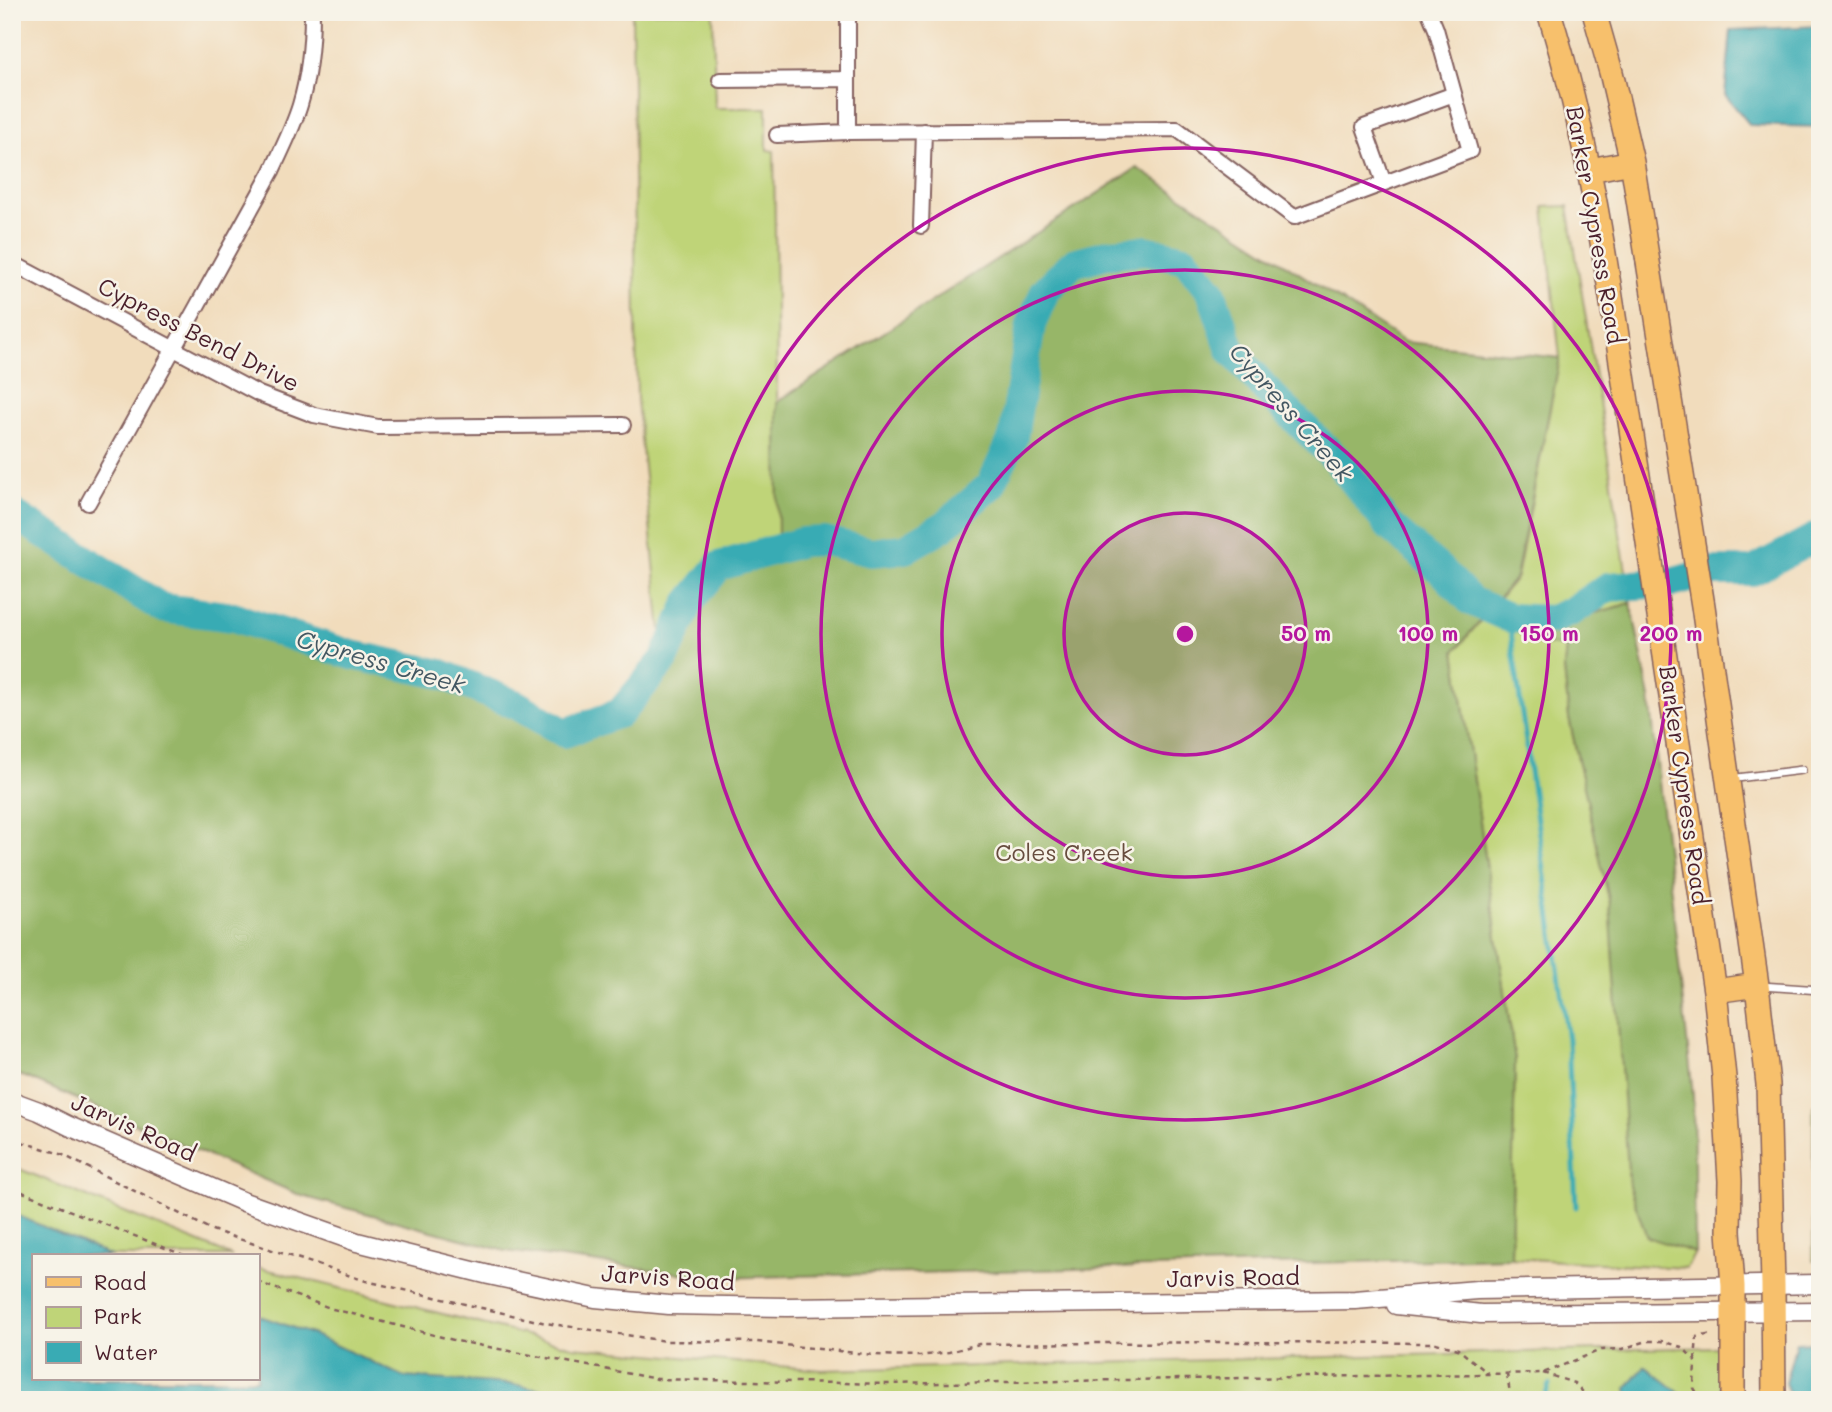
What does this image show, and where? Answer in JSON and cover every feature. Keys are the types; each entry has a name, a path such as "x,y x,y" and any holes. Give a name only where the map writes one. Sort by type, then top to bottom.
{"main road":[{"name":"Barker Cypress Road","path":"1549,12 1590,170 1715,991 1724,1077 1730,1181 1733,1400"},
{"name":"Barker Cypress Road","path":"1594,12 1632,162 1703,606 1757,985 1768,1084 1774,1400"},
{"path":"1590,170 1632,162"},
{"path":"1715,991 1757,985"}],"street":[{"path":"88,503 272,171 289,135 300,105 307,73 312,12"},
{"path":"848,12 848,132"},
{"path":"777,135 1177,129 1294,217 1470,150 1429,12"},
{"path":"720,80 848,79"},
{"path":"1384,183 1364,127 1454,94"},
{"path":"921,226 924,131"},
{"name":"Cypress Bend Drive","path":"12,263 268,398 314,415 378,427 623,425"},
{"name":"Jarvis Road","path":"12,1101 244,1202 357,1242 596,1298 669,1305 788,1307 1355,1300 1477,1290 1820,1284"},
{"name":"Jarvis Road","path":"1355,1300 1481,1314 1820,1311"}],"lane":[{"path":"1728,779 1802,770"},
{"path":"1757,985 1820,990"}],"path":[{"path":"12,1188 181,1254"},
{"path":"259,1283 333,1309 457,1341 657,1379 887,1384 1542,1373 1574,1383 1591,1400"},
{"path":"1542,1373 1601,1350 1622,1349 1647,1341 1662,1341 1682,1347 1695,1360 1694,1388 1702,1400"},
{"path":"1507,1374 1511,1400"}],"green space":[{"path":"632,12 713,12 715,108 767,108 767,150 774,151 779,548 719,566 689,603 664,660 637,400"},
{"name":"Coles Creek","path":"1137,168 1405,342 1560,358 1516,577 1455,651 1515,1060 1511,1258 717,1278 506,1251 302,1196 12,1073 12,513 162,608 233,617 352,655 441,674 517,705 565,733 620,713 664,660 689,603 719,566 778,548 777,402"},
{"path":"1568,206 1631,603 1522,634 1533,643 1566,646 1564,668 1569,718 1610,904 1647,1236 1695,1253 1686,1268 1511,1258 1515,1060 1455,651 1517,577 1560,358 1544,207"},
{"path":"1631,603 1650,698 1693,1095 1695,1253 1647,1237 1629,1186 1610,904 1569,718 1564,668 1566,647 1533,643 1521,634"},
{"path":"1813,1106 1820,1106 1820,1261 1813,1261"},
{"path":"12,1166 227,1254 32,1254 32,1380 259,1380 259,1268 573,1347 822,1370 1721,1347 1720,1400 12,1400"}],"water":[{"path":"1820,26 1820,127 1750,125 1725,95 1731,30"},
{"path":"12,1213 106,1254 32,1254 32,1380 259,1380 259,1316 314,1335 404,1377 510,1384 607,1400 12,1400"},
{"path":"1820,1342 1820,1400 1792,1400 1785,1383 1796,1343"},
{"path":"1645,1366 1677,1391 1684,1400 1629,1400 1627,1388"}],"waterway":[{"name":"Cypress Creek","path":"12,513 162,608 233,617 352,655 441,674 517,705 565,733 620,713 664,660 689,603 719,566 802,542 825,541 871,552 905,549 944,526 991,485 1013,438 1031,325 1045,291 1073,263 1111,253 1146,250 1185,259 1211,291 1231,350 1271,395 1336,459 1389,526 1444,573 1471,601 1510,618 1551,620 1572,611 1608,587 1675,582 1714,571 1753,571 1820,535"},
{"path":"1510,618 1568,1040 1576,1207"},
{"path":"1544,1400 1549,1385"}]}
